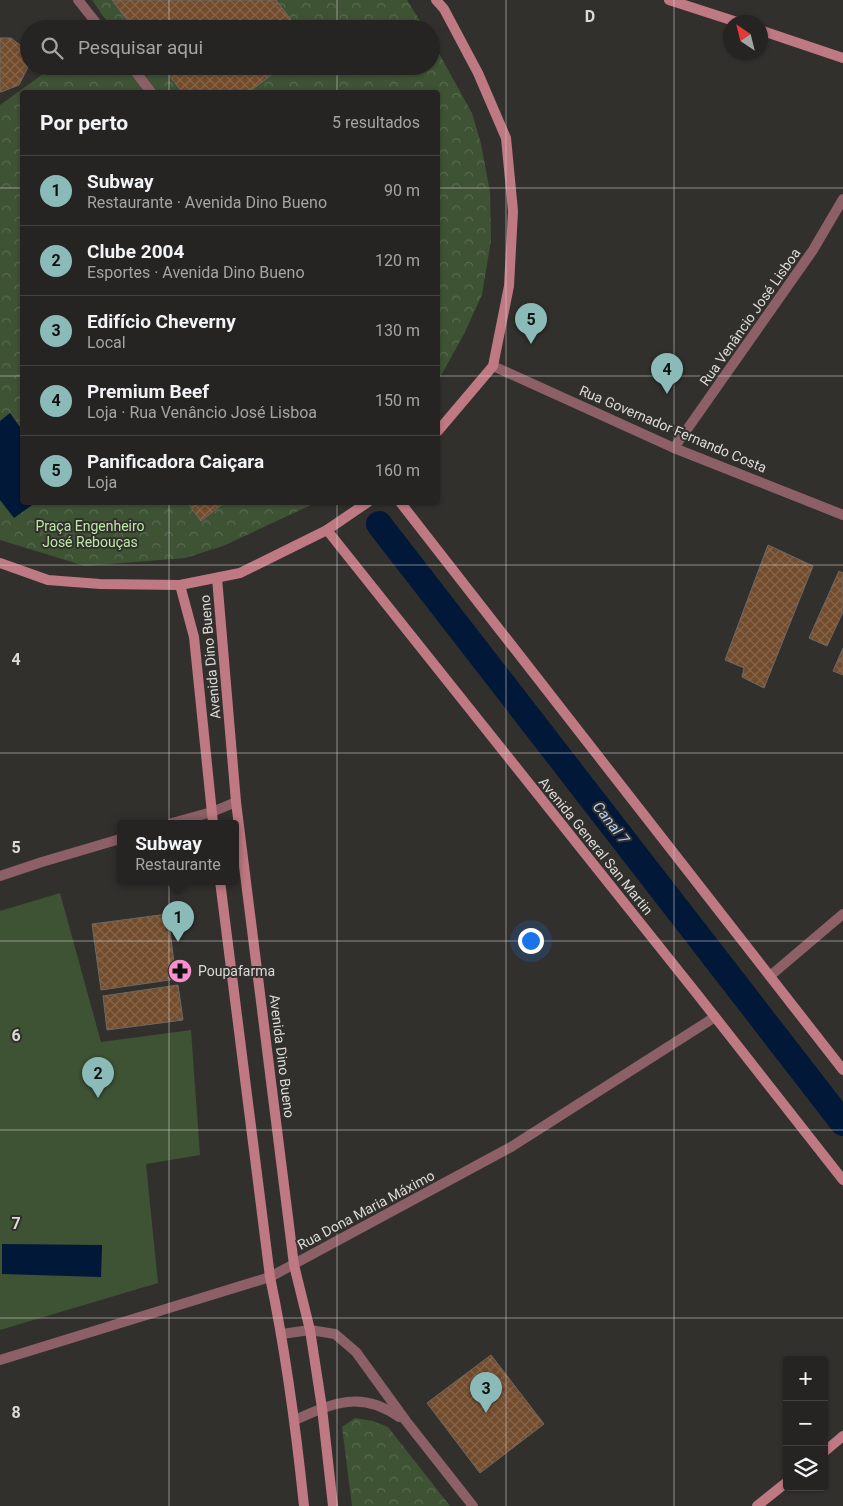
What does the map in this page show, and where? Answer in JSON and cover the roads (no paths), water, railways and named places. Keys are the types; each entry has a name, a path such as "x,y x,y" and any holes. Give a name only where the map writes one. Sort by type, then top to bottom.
{"main road":[{"path":"436,0 446,4 506,138 513,211 510,286 493,366 440,429"},
{"path":"669,0 723,17"},
{"path":"768,33 843,58"},
{"path":"0,563 48,580 100,584 180,585 240,574 327,530 364,505"},
{"path":"402,505 843,1070"},
{"name":"Avenida General San Martin","path":"327,530 843,1180"},
{"name":"Avenida Dino Bueno","path":"217,578 238,820"},
{"name":"Avenida Dino Bueno","path":"180,585 194,637 213,820"},
{"name":"Avenida Dino Bueno","path":"239,826 294,1265 310,1330 322,1408 333,1506"},
{"path":"221,885 270,1277 282,1334 295,1420 304,1506"},
{"path":"828,1449 843,1436"},
{"path":"757,1506 783,1485"}],"street":[{"path":"78,0 94,20"},
{"path":"138,75 149,90"},
{"name":"Rua Venâncio José Lisboa","path":"674,448 813,250 843,199"},
{"name":"Rua Governador Fernando Costa","path":"493,366 674,448 843,515"},
{"path":"183,820 212,812 236,802"},
{"path":"0,876 117,839"},
{"path":"770,976 843,914"},
{"name":"Rua Dona Maria Máximo","path":"0,1360 270,1277 511,1148 715,1017"},
{"path":"282,1334 310,1330 335,1334 356,1352 406,1422 473,1506"},
{"path":"295,1420 322,1408 356,1400 372,1402 388,1409 406,1422"}],"water":[{"path":"10,413 20,427 20,505 32,505 14,518 0,500 0,421"},
{"path":"2,1244 102,1245 101,1277 2,1274"}],"waterway":[{"name":"Canal 7","path":"379,524 843,1123"}],"place":[{"name":"Panificadora Caiçara","path":"531,344"},
{"name":"Premium Beef","path":"667,394"},
{"name":"Subway","path":"178,942"},
{"name":"Poupafarma","path":"180,971"},
{"name":"Clube 2004","path":"98,1098"},
{"name":"Edifício Cheverny","path":"486,1413"}],"park label":[{"name":"Praça Engenheiro José Rebouças","path":"90,534"}]}
